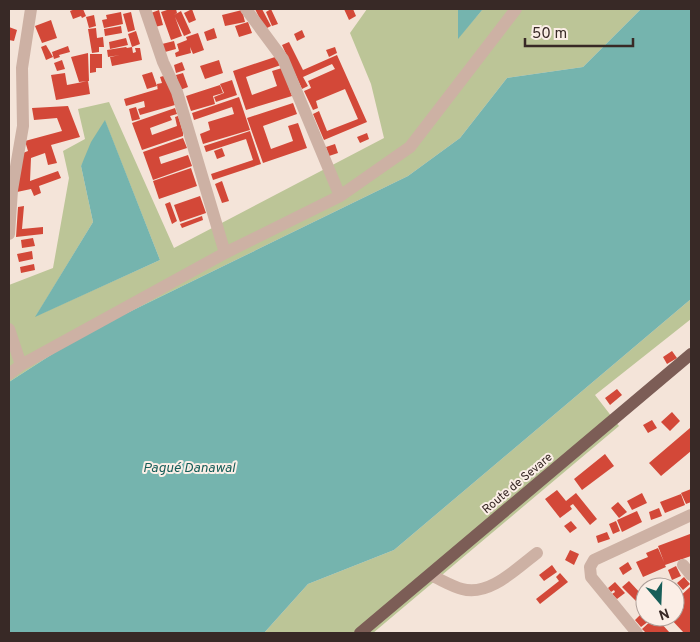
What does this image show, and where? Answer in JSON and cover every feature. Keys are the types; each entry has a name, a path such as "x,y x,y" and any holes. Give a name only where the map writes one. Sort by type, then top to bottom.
{"main road":[{"name":"Route de Sevare","path":"360,633 689,356"}],"street":[{"path":"9,234 12,190 23,126 22,68 31,9"},
{"path":"145,9 163,62 177,92 225,253"},
{"path":"246,9 283,60 340,196"},
{"path":"9,374 225,253 340,196 410,147 516,9"},
{"path":"9,329 22,365"},
{"path":"637,633 592,577 590,567 594,560 691,515"},
{"path":"430,575 462,589 479,590 505,576 537,553"}],"green space":[{"path":"367,9 458,9 458,38 483,9 641,9 583,67 507,78 460,138 408,176 82,335 9,382 9,285 53,268 69,178 63,151 85,139 78,109 109,102 174,248 384,138 371,84 350,33","holes":["105,121 160,260 36,316 93,222 81,166"]},
{"path":"691,299 691,319 595,395 619,426 373,633 264,633 308,584 394,550"}],"water":[{"path":"458,9 483,9 458,39"},
{"name":"Pagué Danawal","path":"641,9 691,9 691,299 394,550 308,584 264,633 9,633 9,382 82,335 408,176 460,138 507,78 583,67"},
{"path":"105,120 160,260 35,317 93,222 81,166 91,142"}],"building":[{"path":"83,9 86,16 73,19 70,11"},
{"path":"176,9 177,13 174,15 181,11 191,33 184,36 175,17 182,36 171,40 161,12"},
{"path":"192,9 196,20 189,23 184,13"},
{"path":"255,9 262,9 271,26 265,29"},
{"path":"271,9 278,24 272,26 266,12"},
{"path":"344,9 353,9 356,16 349,20"},
{"path":"159,10 163,25 155,27 151,13"},
{"path":"242,10 245,22 225,26 222,15"},
{"path":"121,12 123,24 104,28 102,20 107,19 106,15"},
{"path":"131,12 135,30 128,32 123,14"},
{"path":"94,15 96,26 89,28 86,17"},
{"path":"51,20 57,38 42,43 35,26"},
{"path":"248,22 252,33 239,37 235,26"},
{"path":"121,26 122,33 105,36 104,29"},
{"path":"9,27 17,30 14,41 9,40"},
{"path":"96,28 97,38 103,37 104,47 99,47 99,52 92,53 88,29"},
{"path":"214,28 217,38 207,41 204,32"},
{"path":"302,30 305,37 297,41 294,34"},
{"path":"136,31 140,44 132,47 128,34"},
{"path":"198,33 204,50 193,54 190,47 191,53 176,57 175,53 179,51 177,44 187,40 186,37"},
{"path":"126,38 128,45 110,49 109,42"},
{"path":"174,41 176,49 165,52 162,44"},
{"path":"289,42 303,70 337,55 367,122 324,140 313,114 319,111 327,131 358,119 345,89 316,101 318,108 313,110 304,91 311,88 308,81 335,69 332,64 303,77 308,86 302,89 282,45"},
{"path":"46,45 53,57 46,60 41,47"},
{"path":"68,46 70,52 59,55 60,57 54,59 52,52"},
{"path":"132,47 133,53 136,52 135,48 140,48 142,60 112,66 110,57 120,55 108,57 107,50"},
{"path":"335,47 337,53 329,57 326,50"},
{"path":"88,53 89,81 79,82 71,57"},
{"path":"90,54 102,54 102,68 96,68 96,72 90,73"},
{"path":"278,56 281,65 246,77 252,95 277,86 272,71 282,68 292,96 246,110 233,71"},
{"path":"62,60 65,69 57,71 54,63"},
{"path":"219,60 223,73 205,79 200,66"},
{"path":"182,62 185,70 176,73 174,65"},
{"path":"152,72 157,86 147,89 142,75"},
{"path":"65,73 67,85 88,81 90,94 56,100 51,75"},
{"path":"183,73 188,87 180,90 176,75"},
{"path":"167,75 175,105 140,115 138,109 145,107 144,101 126,106 124,99 158,89 157,84 162,83 160,77"},
{"path":"232,80 237,95 216,102 214,97 224,93 220,84"},
{"path":"220,85 223,93 213,96 215,104 191,111 186,96"},
{"path":"239,97 250,130 203,144 200,134 210,130 208,122 234,114 232,107 194,120 192,113"},
{"path":"293,103 297,114 263,126 271,149 293,141 288,126 298,123 307,148 263,163 247,118"},
{"path":"68,106 80,137 51,145 57,163 48,165 45,153 31,158 30,181 58,171 61,178 39,186 41,193 34,196 31,189 17,192 23,153 28,151 25,141 62,131 57,118 34,120 32,108"},
{"path":"136,107 140,119 132,121 129,109"},
{"path":"175,108 177,114 170,116 172,120 150,128 152,135 177,126 175,117 178,116 183,136 142,150 132,123"},
{"path":"250,131 261,164 213,180 211,174 253,160 246,139 206,152 204,146"},
{"path":"367,133 369,139 360,143 357,137"},
{"path":"183,138 187,148 159,157 161,164 188,155 192,166 153,180 143,152"},
{"path":"335,144 338,153 329,156 326,147"},
{"path":"222,148 225,156 217,159 214,151"},
{"path":"191,168 197,186 159,199 153,181"},
{"path":"222,181 229,201 222,203 215,184"},
{"path":"200,196 206,213 180,222 174,205"},
{"path":"170,202 177,221 172,224 165,204"},
{"path":"24,206 22,229 43,227 43,234 16,237 18,207"},
{"path":"202,216 203,220 182,228 180,224"},
{"path":"33,238 35,246 22,248 21,240"},
{"path":"32,251 33,259 19,262 17,254"},
{"path":"34,264 35,270 21,273 20,267"},
{"path":"672,351 677,358 667,364 663,357"},
{"path":"617,389 622,395 610,405 605,398"},
{"path":"672,412 680,421 670,431 661,422"},
{"path":"652,420 657,428 648,433 643,425"},
{"path":"690,428 691,451 661,476 649,463"},
{"path":"605,454 614,466 582,490 574,479"},
{"path":"691,489 691,502 686,504 681,493"},
{"path":"557,490 566,501 576,493 597,519 590,525 573,504 570,506 572,509 560,518 545,499"},
{"path":"642,493 647,503 632,510 627,501"},
{"path":"681,494 685,505 665,513 660,502"},
{"path":"618,502 627,512 619,518 611,508"},
{"path":"659,508 662,516 651,520 649,512"},
{"path":"637,511 642,522 622,532 617,520"},
{"path":"571,521 577,528 570,533 564,526"},
{"path":"616,521 620,531 613,534 609,524"},
{"path":"607,532 610,539 598,543 596,536"},
{"path":"690,534 691,556 665,565 666,567 643,577 636,562 648,557 646,553 658,548 664,562 658,546"},
{"path":"570,550 579,554 574,565 565,560"},
{"path":"628,562 632,569 623,575 619,568"},
{"path":"552,565 557,572 544,581 539,575"},
{"path":"676,566 681,576 671,577 668,570"},
{"path":"560,573 568,582 540,604 536,599 559,581 556,577"},
{"path":"685,578 690,584 685,588"},
{"path":"629,581 635,587 635,600 622,587"},
{"path":"615,582 625,593 617,599 612,594 615,592 614,590 611,592 608,588"},
{"path":"691,586 691,633 684,633 678,627 685,627 685,592"},
{"path":"644,627 664,627 670,633 646,633 642,629"}]}
